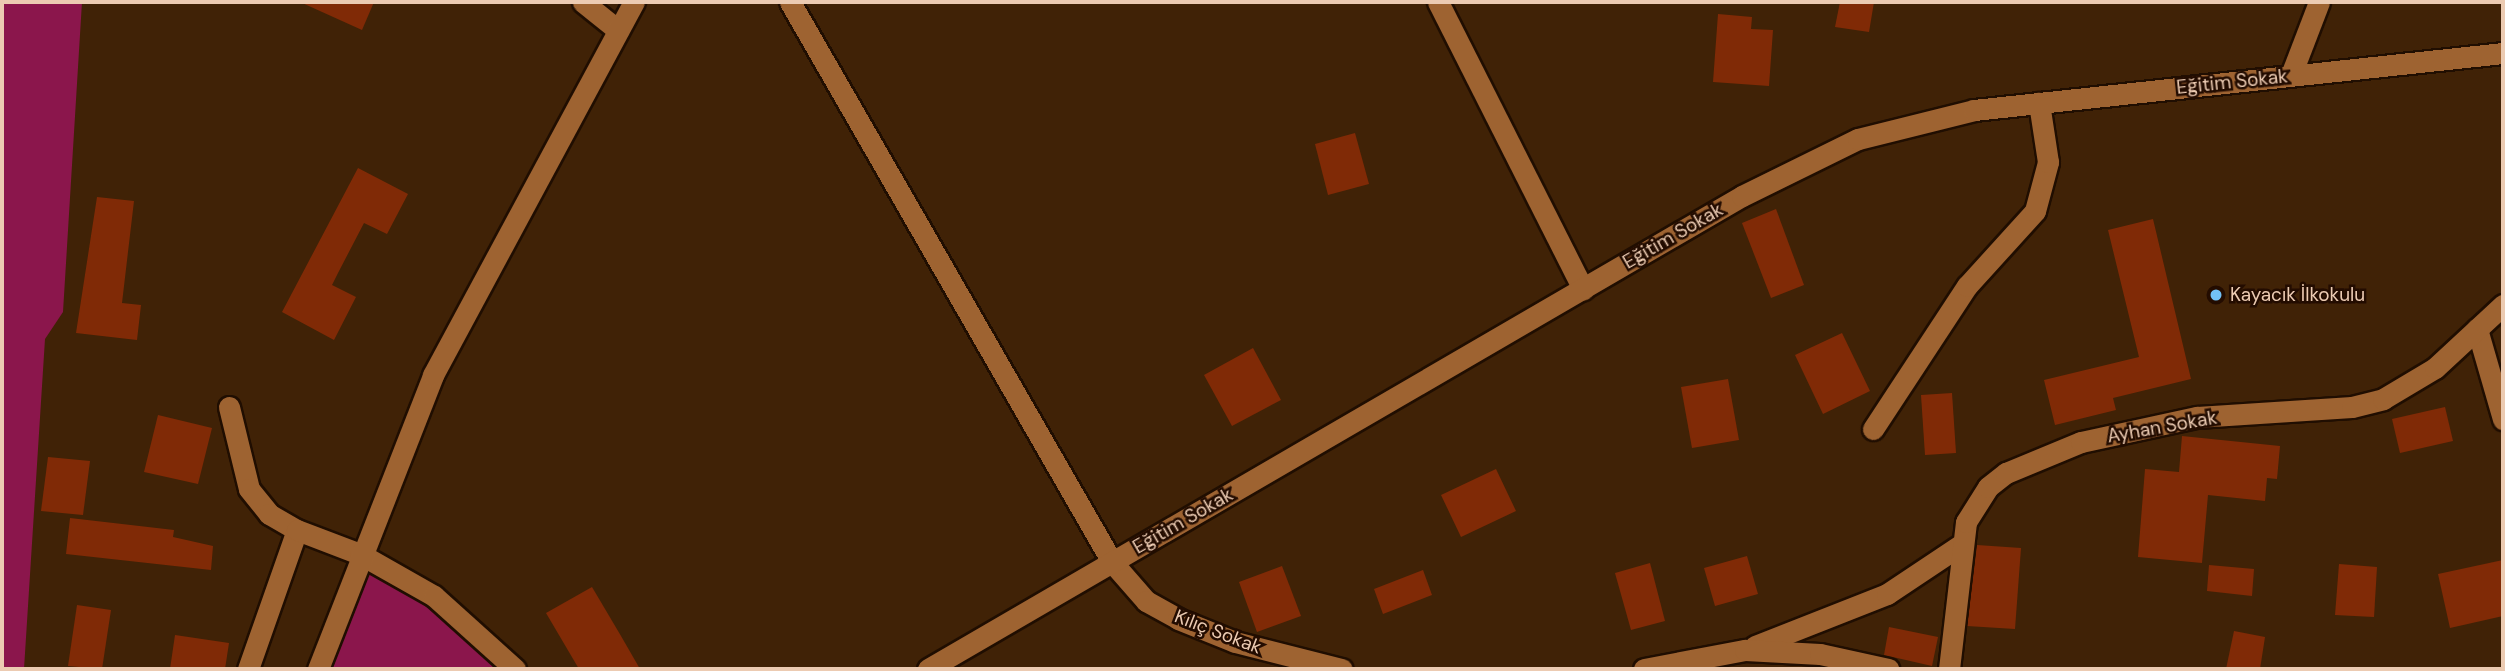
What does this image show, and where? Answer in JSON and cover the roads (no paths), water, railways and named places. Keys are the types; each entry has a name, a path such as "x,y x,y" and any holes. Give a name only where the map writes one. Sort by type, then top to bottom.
{"street":[{"path":"583,2 618,30"},
{"path":"318,669 359,554 433,375 634,2"},
{"name":"Kılıç Sokak","path":"790,2 1112,562 1146,601 1178,619 1235,642 1342,669"},
{"path":"1438,2 1583,289"},
{"path":"2291,75 2319,2"},
{"name":"Eğitim Sokak","path":"928,669 1742,195 1858,139 1962,113 2503,53"},
{"path":"1872,429 1967,286 2035,211 2048,162 2039,103"},
{"name":"Ayhan Sokak","path":"1949,669 1959,547 1988,487 2045,454 2197,417 2352,407 2383,399 2434,368 2503,304"},
{"path":"2477,329 2503,419"},
{"path":"229,407 249,489 270,514 296,530 359,554 434,596 515,669"},
{"path":"248,669 296,530"},
{"path":"1644,669 1745,650 1887,594 1959,547"},
{"path":"1745,650 1820,654 1888,669"}],"place":[{"name":"Kayacık İlkokulu","path":"2216,295"}]}
